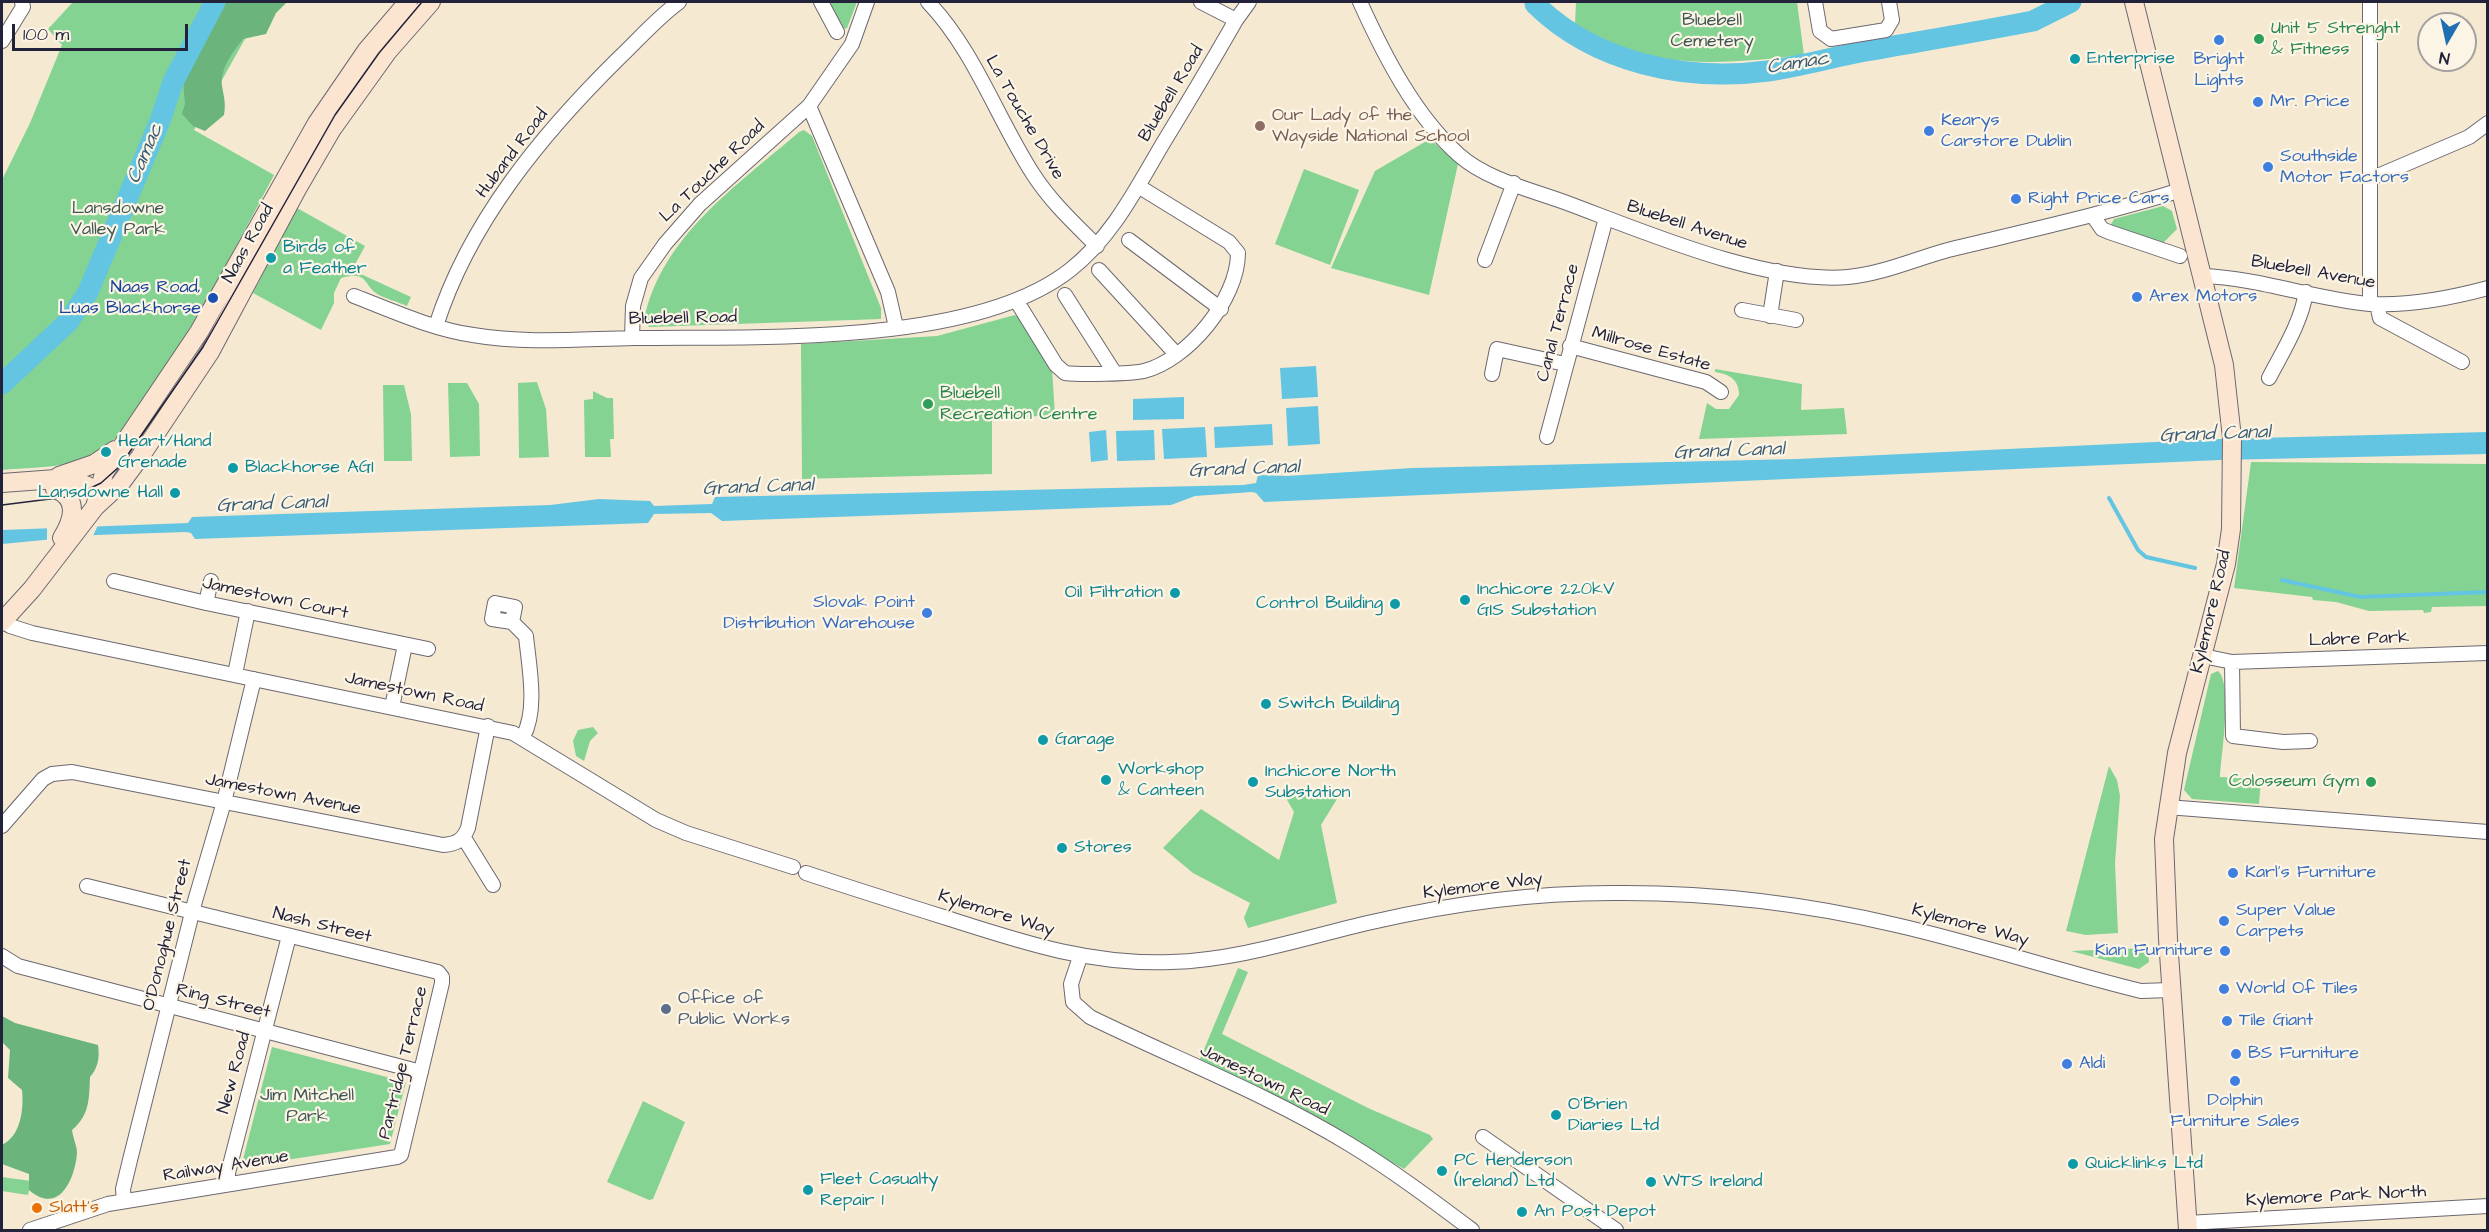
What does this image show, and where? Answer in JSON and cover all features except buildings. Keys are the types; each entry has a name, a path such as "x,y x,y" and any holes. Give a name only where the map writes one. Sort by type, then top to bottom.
{"main road":[{"name":"Naas Road","path":"97,501 104,473 199,332 317,123 367,50 408,2"},
{"name":"Naas Road","path":"2,621 62,547 77,524 97,501 120,484 210,352 297,189 332,129 388,51 430,2"},
{"name":"Kylemore Road","path":"2134,2 2224,365 2232,433 2231,529 2224,573 2177,753 2167,807 2165,868 2187,1227"},
{"path":"53,483 94,464 119,448"},
{"path":"2,483 22,481 53,483 75,479 97,501"},
{"path":"53,483 70,501 77,524"}],"street":[{"path":"2,41 23,7 22,2"},
{"name":"Huband Road","path":"436,326 456,269 468,247 542,139 595,81 679,2"},
{"path":"821,2 837,32"},
{"name":"La Touche Road","path":"632,338 633,306 641,278 665,244 700,204 809,106 852,44 867,2"},
{"name":"La Touche Drive","path":"928,2 948,23 1051,200 1097,246"},
{"path":"1202,2 1236,20"},
{"name":"Bluebell Road","path":"354,296 436,326 471,335 523,340 767,335 896,327 947,320 1016,300 1068,272 1097,246 1120,216 1236,20 1249,2"},
{"name":"Bluebell Avenue","path":"1360,2 1388,57 1432,126 1463,158 1514,183 1606,218 1732,261 1777,272 1836,277 1866,274 1945,251 2093,216 2181,190"},
{"path":"1815,2 1820,31 1831,39 1887,30 1892,20 1889,2"},
{"path":"2370,2 2373,304 2380,318 2462,362"},
{"path":"809,106 888,292 896,327"},
{"path":"2371,176 2380,175 2469,137 2487,123"},
{"path":"1485,260 1514,183"},
{"path":"1016,300 1061,371 1072,374 1143,371 1176,354 1221,309 1238,260 1235,248 1138,186"},
{"path":"2093,216 2102,229 2180,255"},
{"name":"Canal Terrace","path":"1546,437 1606,218"},
{"path":"1130,240 1221,309"},
{"path":"1100,270 1176,354"},
{"path":"1770,316 1777,272"},
{"name":"Bluebell Avenue","path":"2202,276 2236,277 2373,304 2464,294 2487,288"},
{"path":"2268,378 2291,335 2304,305 2306,292"},
{"path":"1065,295 1114,372"},
{"path":"1742,310 1796,320"},
{"name":"Millrose Estate","path":"1570,346 1706,382 1721,392"},
{"path":"1492,375 1497,349 1565,364"},
{"name":"Jamestown Court","path":"114,581 206,603 428,649"},
{"path":"206,603 211,581"},
{"path":"235,674 248,611"},
{"name":"Jamestown Road","path":"2,621 32,633 488,726 523,738 656,820 686,833 793,867"},
{"path":"512,622 526,636 529,660 531,708 523,738"},
{"path":"392,707 405,645"},
{"name":"Labre Park","path":"2203,656 2232,662 2487,653"},
{"path":"2232,662 2233,736 2283,742 2310,741"},
{"name":"O'Donoghue Street","path":"124,1201 125,1180 168,1007 192,912 224,802 254,679"},
{"path":"488,726 468,828 464,838 493,885"},
{"name":"Jamestown Avenue","path":"2,826 43,779 61,772 72,772 443,845 454,844 464,838"},
{"path":"2167,807 2487,832"},
{"name":"Kylemore Way","path":"806,873 1037,947 1080,957 1147,963 1200,961 1259,950 1377,921 1450,908 1550,896 1622,893 1702,896 1828,911 1900,926 2141,991 2171,990"},
{"name":"Nash Street","path":"87,886 438,972 442,976"},
{"name":"New Road","path":"228,1184 228,1173 289,936"},
{"name":"Ring Street","path":"2,956 18,966 421,1072"},
{"name":"Jamestown Road","path":"1080,957 1071,984 1073,1002 1090,1017 1258,1097 1348,1143 1405,1180 1472,1230"},
{"name":"Partridge Terrace","path":"399,1156 421,1072 442,976"},
{"path":"1483,1137 1616,1230"},
{"name":"Railway Avenue","path":"30,1230 86,1209 124,1201 399,1156"},
{"name":"Kylemore Park North","path":"2187,1227 2487,1206"}],"green space":[{"name":"Lansdowne Valley Park","path":"73,2 282,2 246,37 194,130 274,175 192,325 148,396 115,439 84,459 50,467 2,470 2,180 30,123 62,45 48,29"},
{"path":"225,2 287,2 276,13 266,34 243,39 231,55 222,79 224,115 205,131 193,126 182,114 185,104 183,81 192,67 205,28"},
{"path":"826,2 857,2 847,28 842,29"},
{"name":"Bluebell Cemetery","path":"1576,2 1797,2 1804,55 1707,62 1658,58 1606,42 1575,25"},
{"path":"804,130 812,136 881,308 881,319 649,327 644,320 653,290 667,263 684,238 728,193"},
{"path":"1430,139 1458,164 1429,295 1331,268 1375,171"},
{"path":"1304,169 1359,190 1330,265 1275,244"},
{"path":"2163,206 2172,211 2177,229 2163,243 2110,226 2114,219"},
{"path":"297,208 365,246 352,270 411,297 407,306 379,295 361,277 341,278 334,293 334,303 321,330 253,293"},
{"name":"Bluebell Recreation Centre","path":"1015,315 1021,319 1052,368 1055,415 992,419 992,474 802,479 801,344 937,336"},
{"path":"1715,369 1802,384 1801,410 1844,408 1847,434 1699,439 1707,403 1716,409 1729,409 1739,395 1735,381 1725,374 1715,372"},
{"path":"537,382 546,409 549,457 519,458 518,383"},
{"path":"448,383 467,383 479,404 480,456 450,457"},
{"path":"383,385 404,385 411,414 412,461 384,461"},
{"path":"593,391 607,398 613,398 614,439 610,439 611,457 585,457 584,400 593,399"},
{"path":"2251,462 2487,464 2487,606 2432,607 2431,612 2424,613 2423,610 2369,611 2336,602 2313,600 2312,597 2234,588"},
{"path":"2218,671 2225,690 2220,777 2261,779 2259,804 2192,799 2184,790 2211,674"},
{"path":"593,727 598,733 590,741 584,761 576,756 573,741 578,730"},
{"path":"2109,766 2117,780 2120,796 2115,863 2118,933 2086,935 2066,931"},
{"path":"1330,790 1337,799 1321,825 1337,903 1248,928 1244,918 1250,903 1193,873 1163,848 1201,809 1279,860 1294,812 1286,798"},
{"path":"2148,948 2149,962 2139,969 2071,951"},
{"path":"1238,968 1248,972 1222,1034 1368,1108 1430,1135 1433,1139 1404,1169 1200,1059"},
{"path":"2,1016 15,1023 98,1045 98,1062 90,1077 87,1106 82,1118 72,1130 77,1153 76,1163 69,1183 57,1197 49,1199 40,1197 29,1190 29,1174 2,1164 2,1145 13,1135 20,1121 22,1090 8,1078 10,1050 2,1042"},
{"name":"Jim Mitchell Park","path":"272,1047 406,1082 390,1144 241,1167"},
{"path":"643,1101 685,1122 653,1199 649,1200 607,1182"},
{"path":"2,1177 31,1181 28,1195 2,1191"}],"water":[{"path":"1316,366 1318,397 1282,399 1280,368"},
{"path":"1184,397 1184,419 1133,420 1133,399"},
{"path":"1318,406 1320,444 1288,446 1286,408"},
{"path":"1272,424 1273,445 1215,448 1214,427"},
{"path":"1205,427 1207,457 1164,459 1162,429"},
{"path":"1106,430 1108,460 1091,462 1089,432"},
{"path":"1154,430 1155,460 1117,461 1116,431"},
{"path":"2488,432 2487,454 2220,460 1264,502 1252,492 1195,496 1171,505 722,521 711,513 654,514 648,523 195,539 191,533 186,532 96,535 2,544 2,530 188,523 192,517 550,505 599,499 650,501 654,506 712,504 715,497 1243,485 1256,483 1258,475 1287,476 1412,468 1797,459 2219,439"}],"pier":[{"path":"99,523 92,538 47,543 47,525"}],"waterway":[{"name":"Camac","path":"2,384 69,321 88,292 160,121 173,82 215,2"},
{"name":"Camac","path":"1535,4 1559,24 1585,41 1613,54 1643,64 1674,70 1737,74 1780,69 2033,21 2071,2"},
{"path":"2109,498 2138,550 2146,557 2195,568"},
{"path":"2282,580 2360,597 2488,592"}],"tram line":[{"path":"2,505 74,496 101,483 120,466 203,347 335,115 379,53 422,2"}],"place":[{"name":"Unit 5 Strenght & Fitness","path":"2259,39"},
{"name":"Bright Lights","path":"2219,40"},
{"name":"Enterprise","path":"2075,59"},
{"name":"Mr. Price","path":"2258,102"},
{"name":"Our Lady of the Wayside National School","path":"1260,126"},
{"name":"Kearys Carstore Dublin","path":"1929,131"},
{"name":"Southside Motor Factors","path":"2268,167"},
{"name":"Right Price Cars","path":"2016,199"},
{"name":"Birds of a Feather","path":"271,258"},
{"name":"Arex Motors","path":"2137,297"},
{"name":"Naas Road, Luas Blackhorse","path":"213,298"},
{"name":"Bluebell Recreation Centre","path":"928,404"},
{"name":"Heart/Hand Grenade","path":"106,452"},
{"name":"Blackhorse AGI","path":"233,468"},
{"name":"Lansdowne Hall","path":"175,493"},
{"name":"Oil Filtration","path":"1175,593"},
{"name":"Inchicore 220kV GIS Substation","path":"1465,600"},
{"name":"Control Building","path":"1395,604"},
{"name":"Slovak Point Distribution Warehouse","path":"927,613"},
{"name":"Switch Building","path":"1266,704"},
{"name":"Garage","path":"1043,740"},
{"name":"Workshop & Canteen","path":"1106,780"},
{"name":"Inchicore North Substation","path":"1253,782"},
{"name":"Colosseum Gym","path":"2371,782"},
{"name":"Stores","path":"1062,848"},
{"name":"Karl's Furniture","path":"2233,873"},
{"name":"Super Value Carpets","path":"2224,921"},
{"name":"Kian Furniture","path":"2225,951"},
{"name":"World Of Tiles","path":"2224,989"},
{"name":"Office of Public Works","path":"666,1009"},
{"name":"Tile Giant","path":"2227,1021"},
{"name":"BS Furniture","path":"2236,1054"},
{"name":"Aldi","path":"2067,1064"},
{"name":"Dolphin Furniture Sales","path":"2235,1081"},
{"name":"O'Brien Diaries Ltd","path":"1556,1115"},
{"name":"Quicklinks Ltd","path":"2073,1164"},
{"name":"PC Henderson (Ireland) Ltd","path":"1442,1171"},
{"name":"WTS Ireland","path":"1651,1182"},
{"name":"Fleet Casualty Repair 1","path":"808,1190"},
{"name":"Slatt’s","path":"37,1208"},
{"name":"An Post Depot","path":"1522,1212"}],"water label":[{"name":"Grand Canal","path":"2215,435"},
{"name":"Grand Canal","path":"1729,452"},
{"name":"Grand Canal","path":"1244,470"},
{"name":"Grand Canal","path":"758,488"},
{"name":"Grand Canal","path":"272,505"}]}
